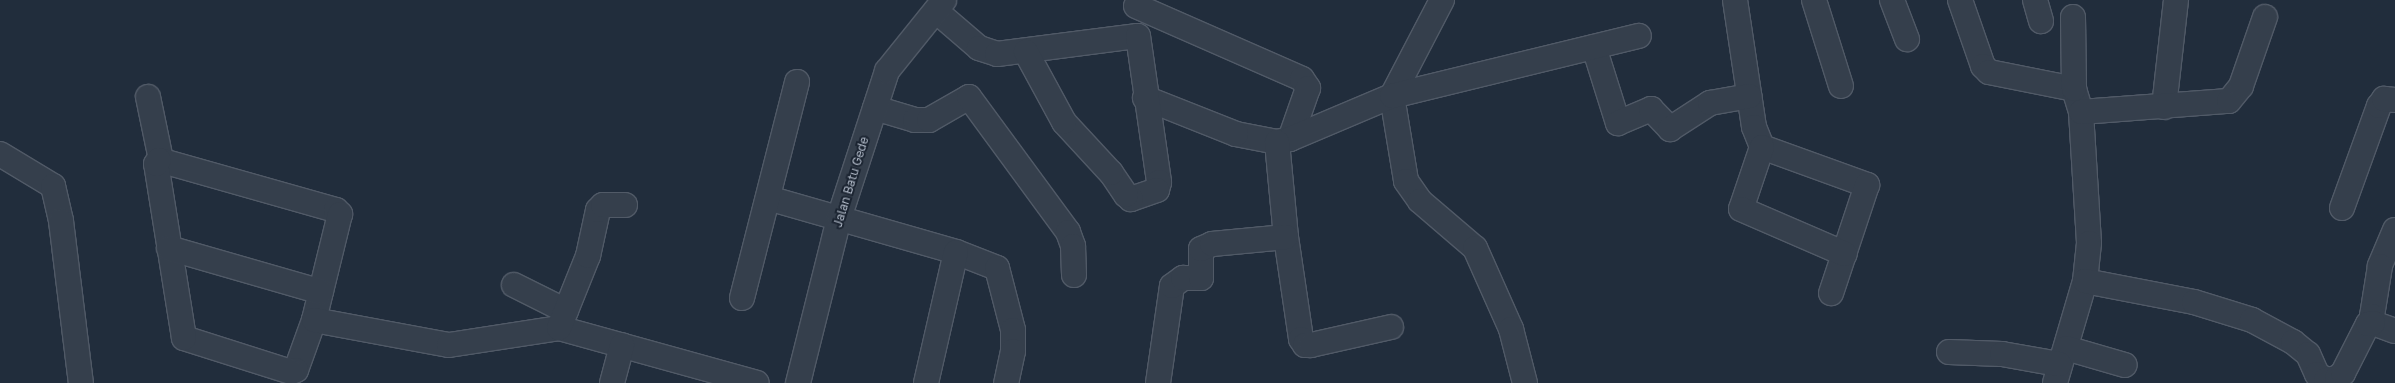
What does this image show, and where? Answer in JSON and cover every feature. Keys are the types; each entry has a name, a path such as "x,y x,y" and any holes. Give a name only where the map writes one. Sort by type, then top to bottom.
{"street":[{"path":"1442,0 1392,96 1406,181 1420,201 1468,240 1479,255 1511,329 1525,383"},
{"path":"1735,0 1756,134 1762,146 1867,185 1831,294"},
{"path":"1814,0 1840,86"},
{"path":"1892,0 1908,39"},
{"path":"1960,0 1983,66 1989,72 2074,90"},
{"path":"2164,107 2176,0"},
{"path":"1026,52 1064,122 1131,199 1156,190 1159,185 1145,98 1136,3 1302,79 1308,88 1308,95 1284,141 1286,237 1305,345 1391,327"},
{"path":"940,5 988,52 1026,52 1138,36"},
{"name":"Jalan Batu Gede","path":"798,383 839,218 890,64 940,5"},
{"path":"2060,365 2085,282 2088,243 2081,112 2074,90 2073,17"},
{"path":"2081,112 2223,102 2233,97 2241,86 2265,18"},
{"path":"1145,98 1236,134 1284,141 1392,96 1639,36"},
{"path":"1594,47 1618,123 1651,109 1670,130 1710,103 1749,96"},
{"path":"742,298 797,82"},
{"path":"875,108 916,120 929,120 969,96 1068,232 1072,246 1074,275"},
{"path":"148,97 160,160"},
{"path":"2342,208 2379,106 2384,99 2395,100"},
{"path":"1762,146 1741,210 1845,254"},
{"path":"0,154 53,186 61,221 81,383"},
{"path":"160,160 338,212 340,220 322,292 298,368 291,372 186,340 183,335 156,164 160,160"},
{"path":"768,198 956,252 997,268 1004,285 1013,330 1014,351 1006,383"},
{"path":"562,320 588,256 598,210 603,206 625,205"},
{"path":"2384,327 2372,307 2380,266 2395,230"},
{"path":"1158,383 1172,286 1183,278 1200,278 1201,249 1212,244 1286,237"},
{"path":"169,248 322,292"},
{"path":"926,383 956,252"},
{"path":"2085,282 2194,302 2252,320 2293,342 2308,354 2318,374 2326,380 2338,378 2343,373 2368,324 2384,327"},
{"path":"514,285 562,320 622,345 698,375 757,383"},
{"path":"314,320 449,345 562,320"},
{"path":"612,383 622,345"},
{"path":"1949,352 2002,354 2060,365 2125,365"}]}
